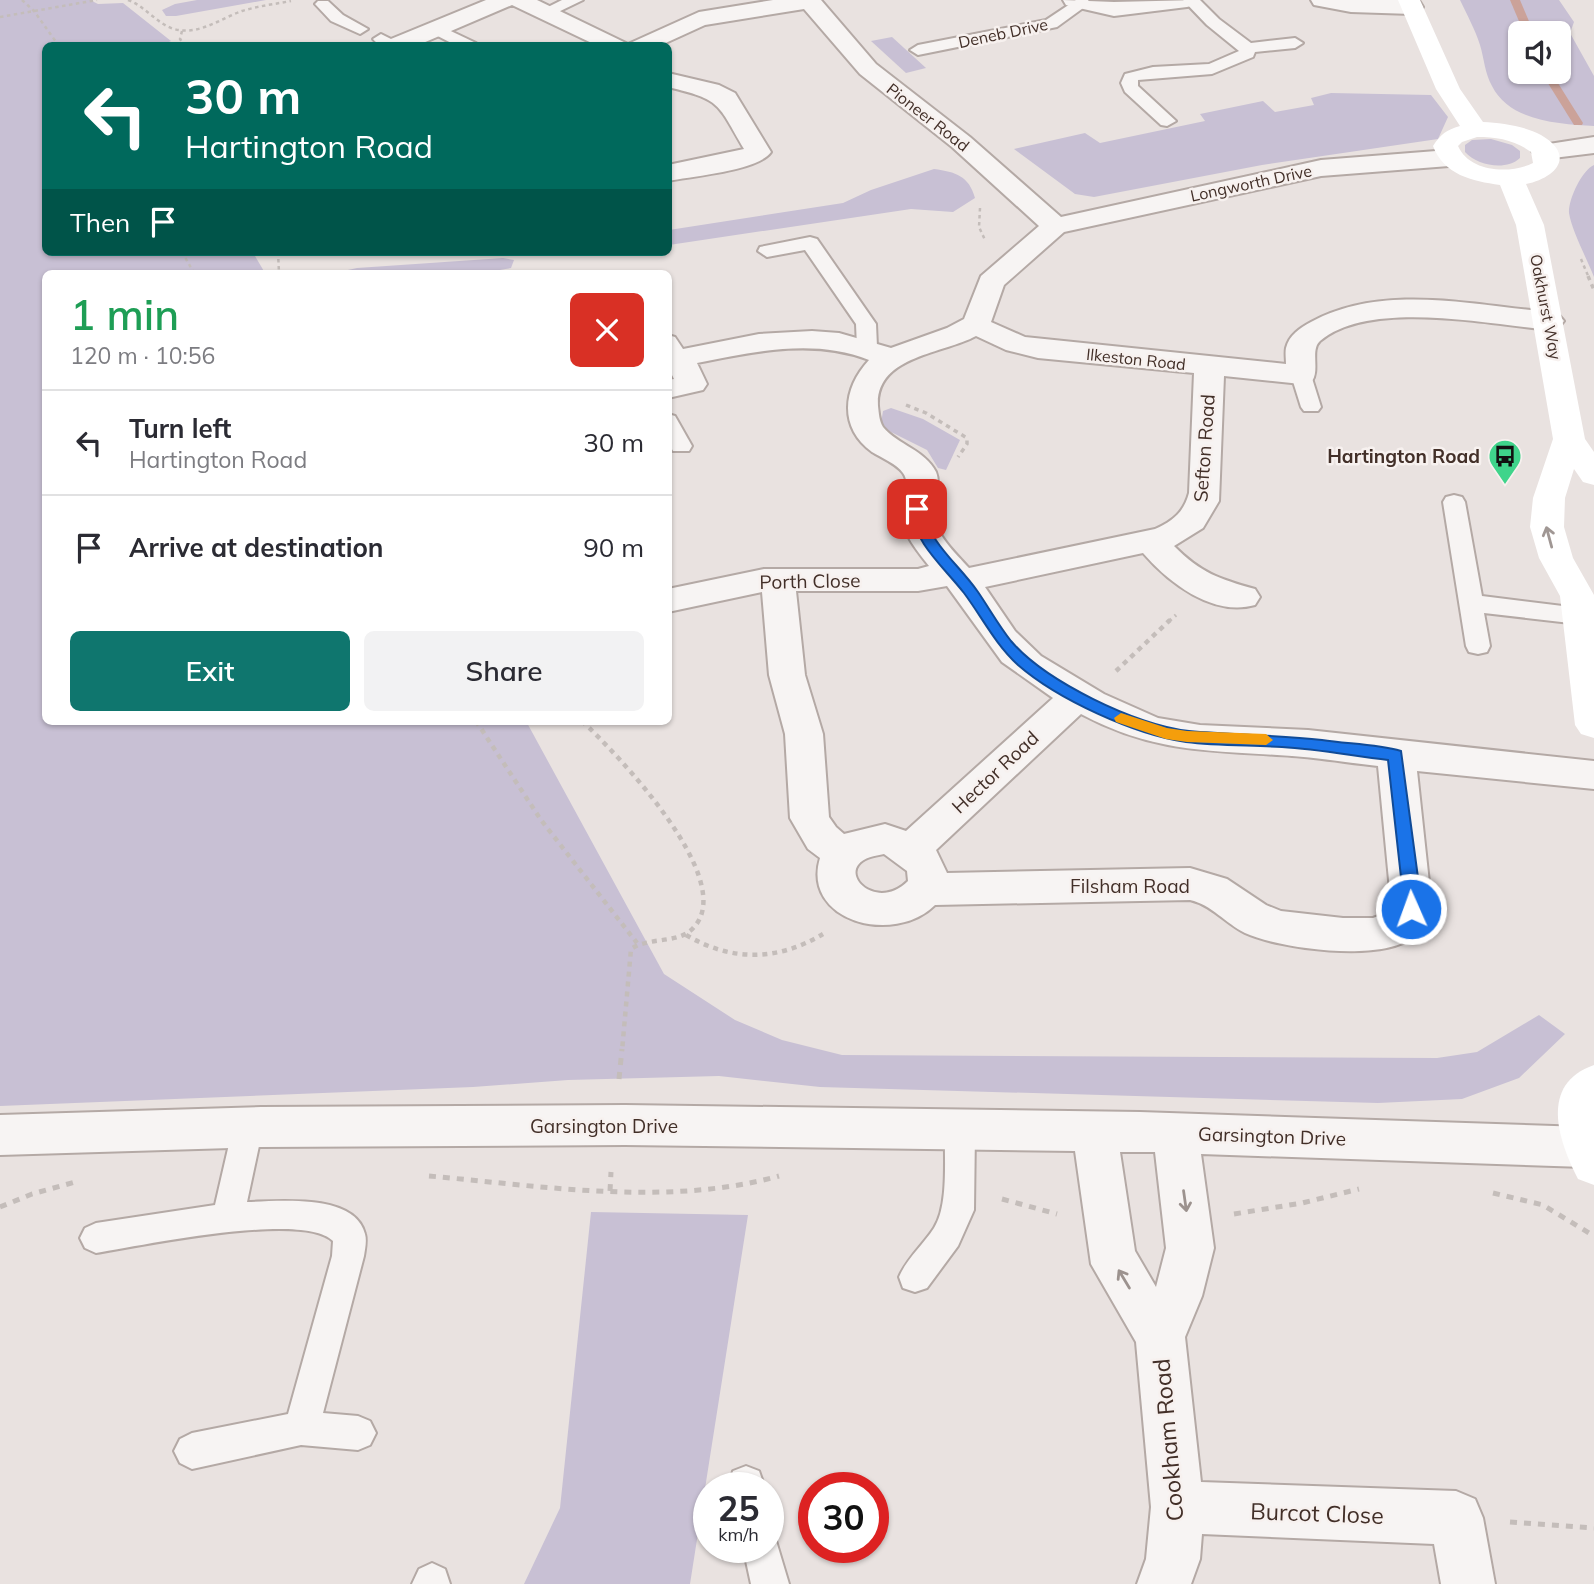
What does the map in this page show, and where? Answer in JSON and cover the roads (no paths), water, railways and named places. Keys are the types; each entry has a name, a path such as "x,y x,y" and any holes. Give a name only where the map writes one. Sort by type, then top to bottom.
{"street":[{"path":"393,42 436,29 506,0"},
{"path":"519,0 610,42"},
{"path":"648,42 699,19 809,0"},
{"name":"Pioneer Road","path":"809,0 868,69 961,142 1055,226"},
{"name":"Deneb Drive","path":"1078,1 1114,9 1189,0"},
{"path":"1322,0 1351,5 1410,3 1448,89 1475,129"},
{"path":"672,81 710,90 726,97 758,152 746,158 672,172"},
{"path":"1475,129 1508,132 1536,143 1545,151 1548,159 1546,167 1526,177 1510,178 1476,173 1449,158 1445,143 1450,136 1475,129"},
{"path":"1545,151 1594,145"},
{"name":"Longworth Drive","path":"1055,226 1321,168 1449,158"},
{"name":"Oakhurst Way","path":"1510,178 1528,221 1549,321 1569,439 1594,475"},
{"path":"672,388 692,384 674,350 778,339 879,353 975,325 982,313 990,282 1055,226"},
{"path":"1301,375 1301,346 1307,336 1331,323 1380,307 1549,321"},
{"name":"Ilkeston Road","path":"975,325 1027,347 1301,375"},
{"path":"879,353 865,387 865,425 880,443 909,462 921,475 923,483 917,509 919,522 932,549 957,577 995,631 1015,654 1046,677 1132,722 1166,733 1285,741 1594,775"},
{"name":"Sefton Road","path":"957,577 1150,541 1181,530 1195,519 1202,507 1205,493 1209,366"},
{"name":"Oakhurst Way","path":"1569,439 1547,500 1545,521 1547,537 1555,556 1584,596 1594,724"},
{"path":"1150,541 1183,576 1205,588 1243,597"},
{"name":"Porth Close","path":"672,600 749,582 778,579 918,580 957,577"},
{"path":"778,579 788,675 804,734 810,818 822,838 843,854"},
{"name":"Hector Road","path":"912,849 1082,698"},
{"name":"Filsham Road","path":"924,888 1190,884 1213,889 1266,923 1350,936 1380,934 1403,922 1408,915 1411,901 1396,755"},
{"path":"876,839 902,843 912,849 925,866 927,876 924,888 912,902 893,909 875,909 853,902 842,893 835,876 837,863 843,854 859,843 876,839"},
{"path":"1589,1156 1579,1125 1581,1104 1594,1084"},
{"name":"Garsington Drive","path":"0,1135 248,1127 615,1125 1176,1133 1589,1156"},
{"name":"Cookham Road","path":"1096,1132 1111,1251 1115,1264 1160,1337 1177,1507 1173,1559 1164,1584"},
{"name":"Cookham Road","path":"1160,1337 1178,1296 1190,1248 1176,1133"},
{"name":"Burcot Close","path":"1177,1507 1457,1518 1468,1584"}],"lane":[{"path":"546,12 575,0"},
{"name":"Deneb Drive","path":"1189,0 1248,48"},
{"name":"Deneb Drive","path":"918,50 1044,26 1057,21 1078,1"},
{"path":"323,4 337,18 360,29"},
{"path":"436,29 462,42"},
{"path":"1167,121 1131,88 1131,77 1153,72 1212,69 1247,54 1248,48 1295,43"},
{"path":"767,251 810,243 864,320 879,353"},
{"path":"1301,375 1311,407"},
{"path":"672,428 681,446"},
{"path":"1454,502 1478,646"},
{"path":"1471,603 1584,596"},
{"path":"228,1217 248,1127"},
{"path":"915,1277 947,1236 958,1210 960,1130"},
{"path":"96,1238 228,1217 319,1216 339,1225 350,1237 348,1256 301,1428"},
{"path":"191,1451 301,1428 358,1433"},
{"path":"765,1563 770,1584"}],"waterway":[{"path":"1515,0 1524,21"},
{"path":"1554,84 1578,123"}],"place":[{"name":"Hartington Road","path":"1505,486"}]}
